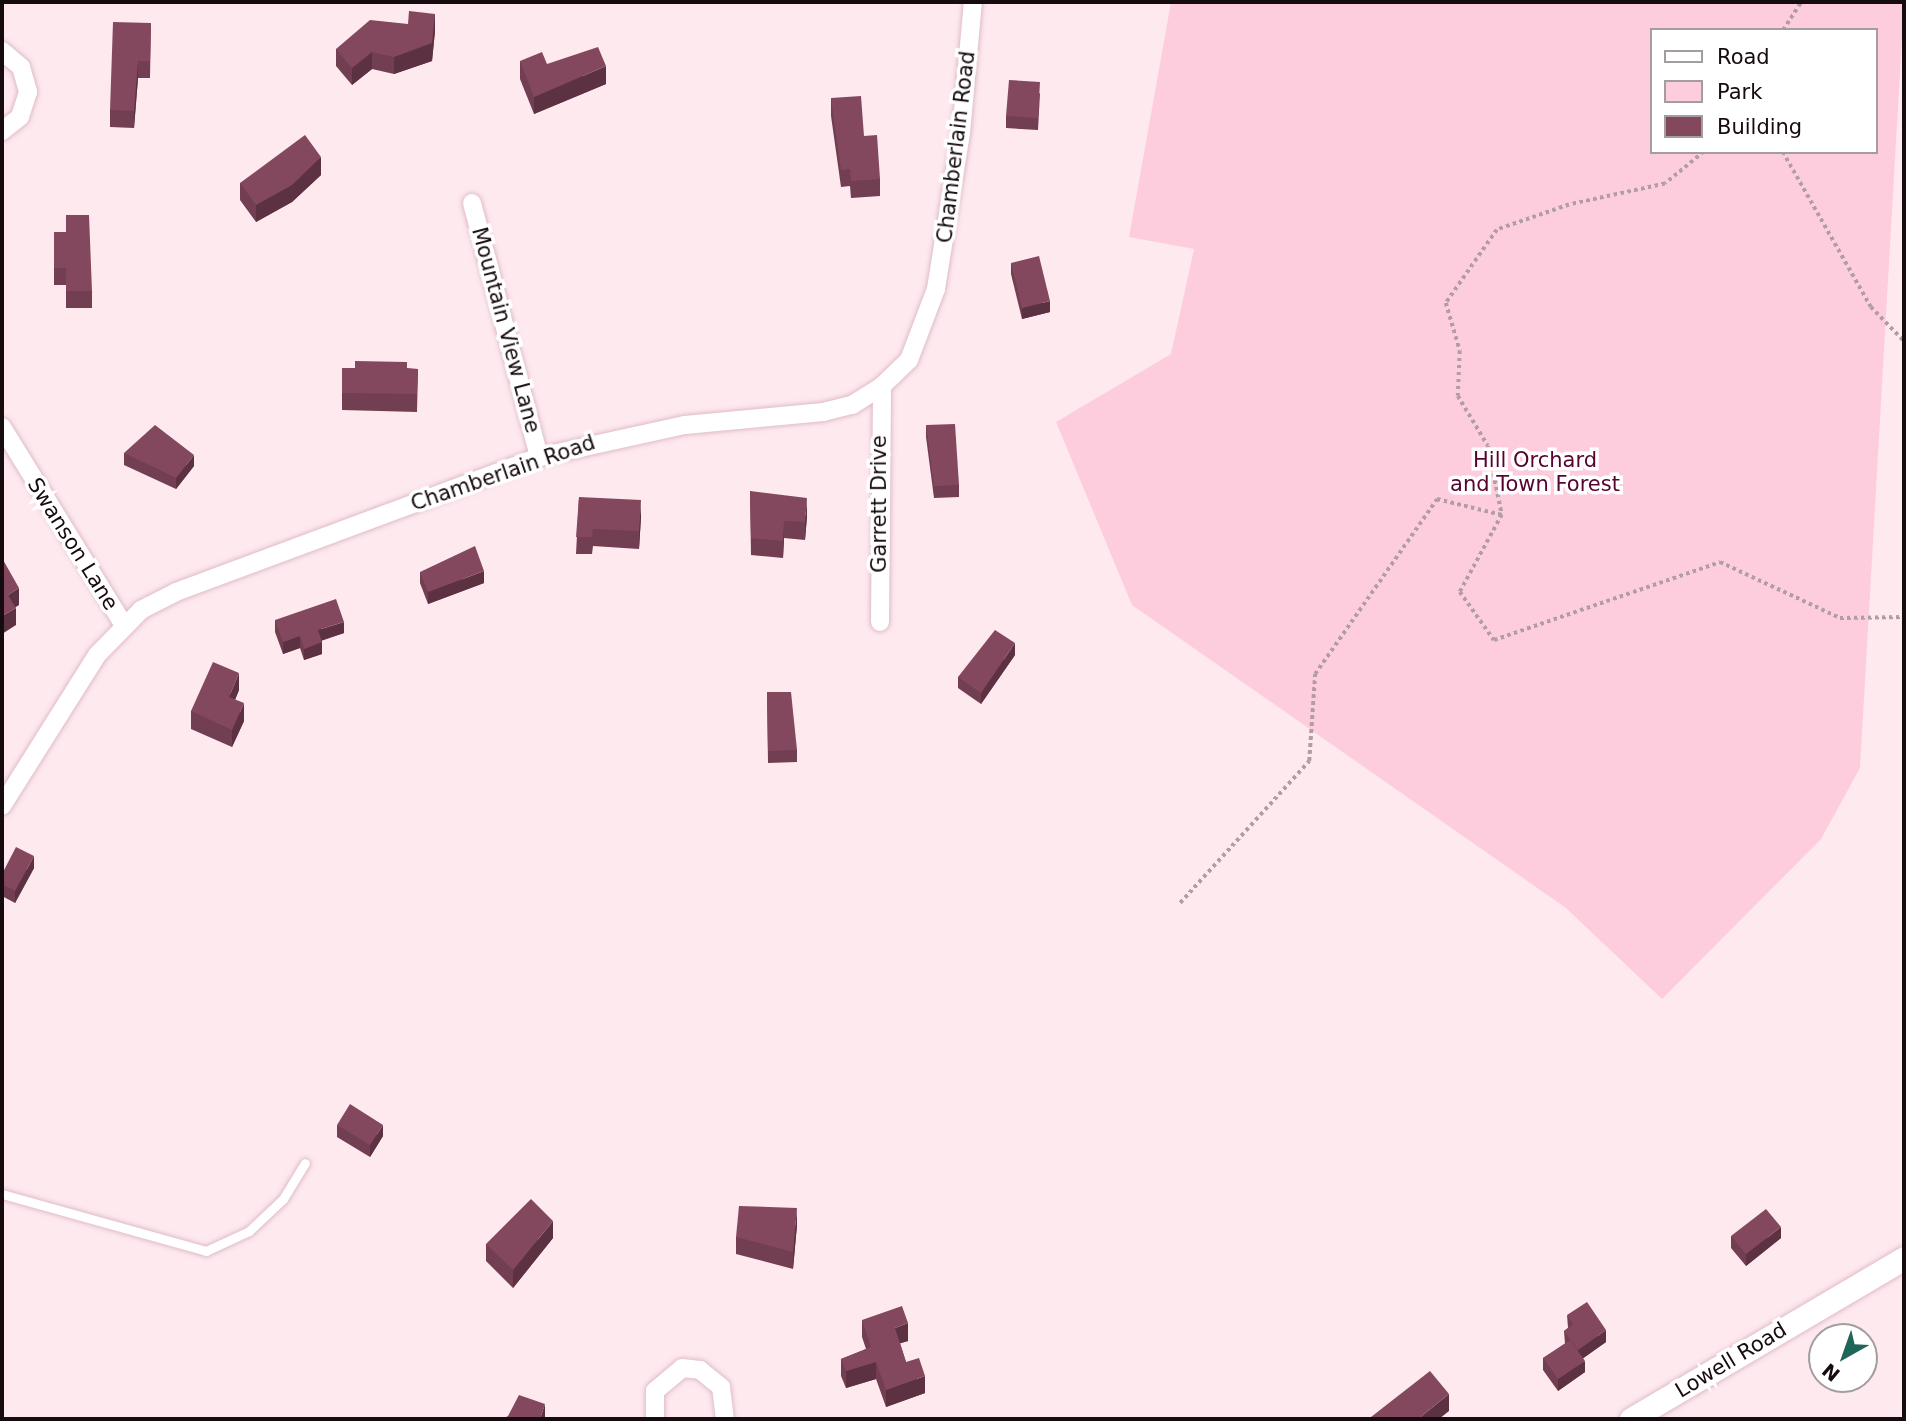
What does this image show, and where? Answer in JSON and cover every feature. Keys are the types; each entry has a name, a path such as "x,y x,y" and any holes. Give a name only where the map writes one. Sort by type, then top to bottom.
{"street":[{"name":"Chamberlain Road","path":"2,806 71,690 124,625 176,592 539,457 685,425 823,412 852,405 882,386 909,360 936,289 961,133 973,2"},
{"path":"2,51 21,67 28,92 20,117 2,131"},
{"name":"Mountain View Lane","path":"472,203 539,457"},
{"name":"Garrett Drive","path":"880,622 882,386"},
{"name":"Swanson Lane","path":"2,427 124,625"},
{"name":"Lowell Road","path":"1631,1419 1904,1258"},
{"path":"655,1419 655,1391 682,1368 700,1370 721,1387 725,1419"}],"lane":[{"path":"2,1194 206,1251 249,1231 283,1199 305,1163"}],"path":[{"path":"1784,28 1801,2"},
{"path":"1702,154 1665,184 1569,205 1497,230 1446,303 1460,351 1458,396 1488,446 1502,515 1460,592 1494,640 1720,562 1840,618 1904,617"},
{"path":"1784,154 1871,307 1904,341"},
{"path":"1180,903 1309,761 1315,674 1437,499 1502,515"}],"green space":[{"name":"Hill Orchard and Town Forest","path":"1171,2 1904,2 1860,768 1821,839 1662,999 1566,908 1132,605 1056,422 1171,354 1194,249 1129,237"}],"building":[{"path":"409,11 435,14 432,43 394,57 372,52 352,68 336,49 370,20 408,24"},
{"path":"113,22 151,23 150,61 138,61 134,111 110,110"},
{"path":"598,47 606,66 534,97 520,61 542,52 547,64"},
{"path":"1009,80 1040,82 1038,118 1006,116"},
{"path":"861,96 864,136 877,135 880,179 851,181 850,169 841,170 831,98"},
{"path":"305,135 321,157 292,185 256,205 240,183"},
{"path":"66,215 89,215 92,291 66,291 66,268 54,268 54,232 66,232"},
{"path":"1039,256 1050,301 1022,308 1011,263"},
{"path":"355,361 407,362 407,368 418,369 417,394 342,393 342,368 355,368"},
{"path":"955,424 959,485 934,486 926,425"},
{"path":"155,425 194,455 176,478 124,453"},
{"path":"750,491 807,498 805,522 784,521 783,541 751,538"},
{"path":"579,497 641,500 639,531 593,529 592,537 576,537"},
{"path":"475,546 484,571 428,592 420,572"},
{"path":"2,558 19,588 8,595 16,608 2,616"},
{"path":"336,599 344,622 318,630 322,642 304,649 300,636 283,642 275,620"},
{"path":"995,630 1015,643 981,693 958,677"},
{"path":"213,662 239,673 229,697 244,703 232,730 191,711"},
{"path":"767,692 791,692 797,750 768,751"},
{"path":"16,847 34,856 15,891 2,884 2,874"},
{"path":"350,1104 383,1125 370,1145 337,1125"},
{"path":"531,1199 553,1221 513,1270 486,1244"},
{"path":"739,1206 797,1208 793,1252 736,1237"},
{"path":"1766,1209 1781,1227 1746,1254 1731,1236"},
{"path":"1587,1302 1606,1330 1578,1350 1564,1331 1573,1324 1567,1315"},
{"path":"902,1306 908,1323 895,1328 906,1362 919,1358 925,1376 886,1390 876,1362 846,1371 841,1359 871,1347 862,1320"},
{"path":"1570,1340 1585,1361 1558,1379 1543,1358"},
{"path":"1430,1371 1449,1394 1418,1419 1371,1417"},
{"path":"519,1395 545,1404 540,1419 502,1419 508,1416"}]}
